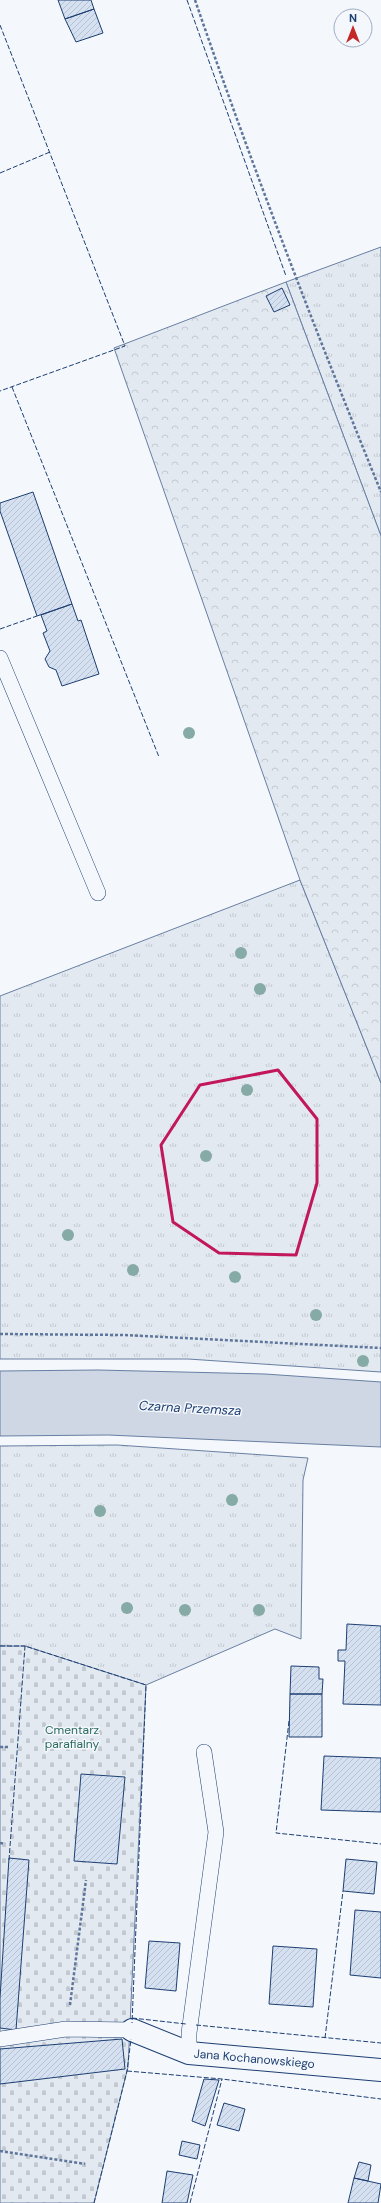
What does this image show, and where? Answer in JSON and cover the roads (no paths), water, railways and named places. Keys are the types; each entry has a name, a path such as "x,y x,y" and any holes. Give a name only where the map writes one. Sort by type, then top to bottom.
{"street":[{"name":"Jana Kochanowskiego","path":"132,2030 189,2053 381,2070"}],"lane":[{"path":"0,658 98,893"},
{"path":"189,2053 190,2033 216,1832 204,1752"},
{"path":"0,2039 66,2029 132,2030"}],"water":[{"name":"Czarna Przemsza","path":"98,1370 265,1374 381,1382 381,1447 108,1435 0,1436 0,1371"}],"park label":[{"name":"Cmentarz parafialny","path":"72,1737"}]}
